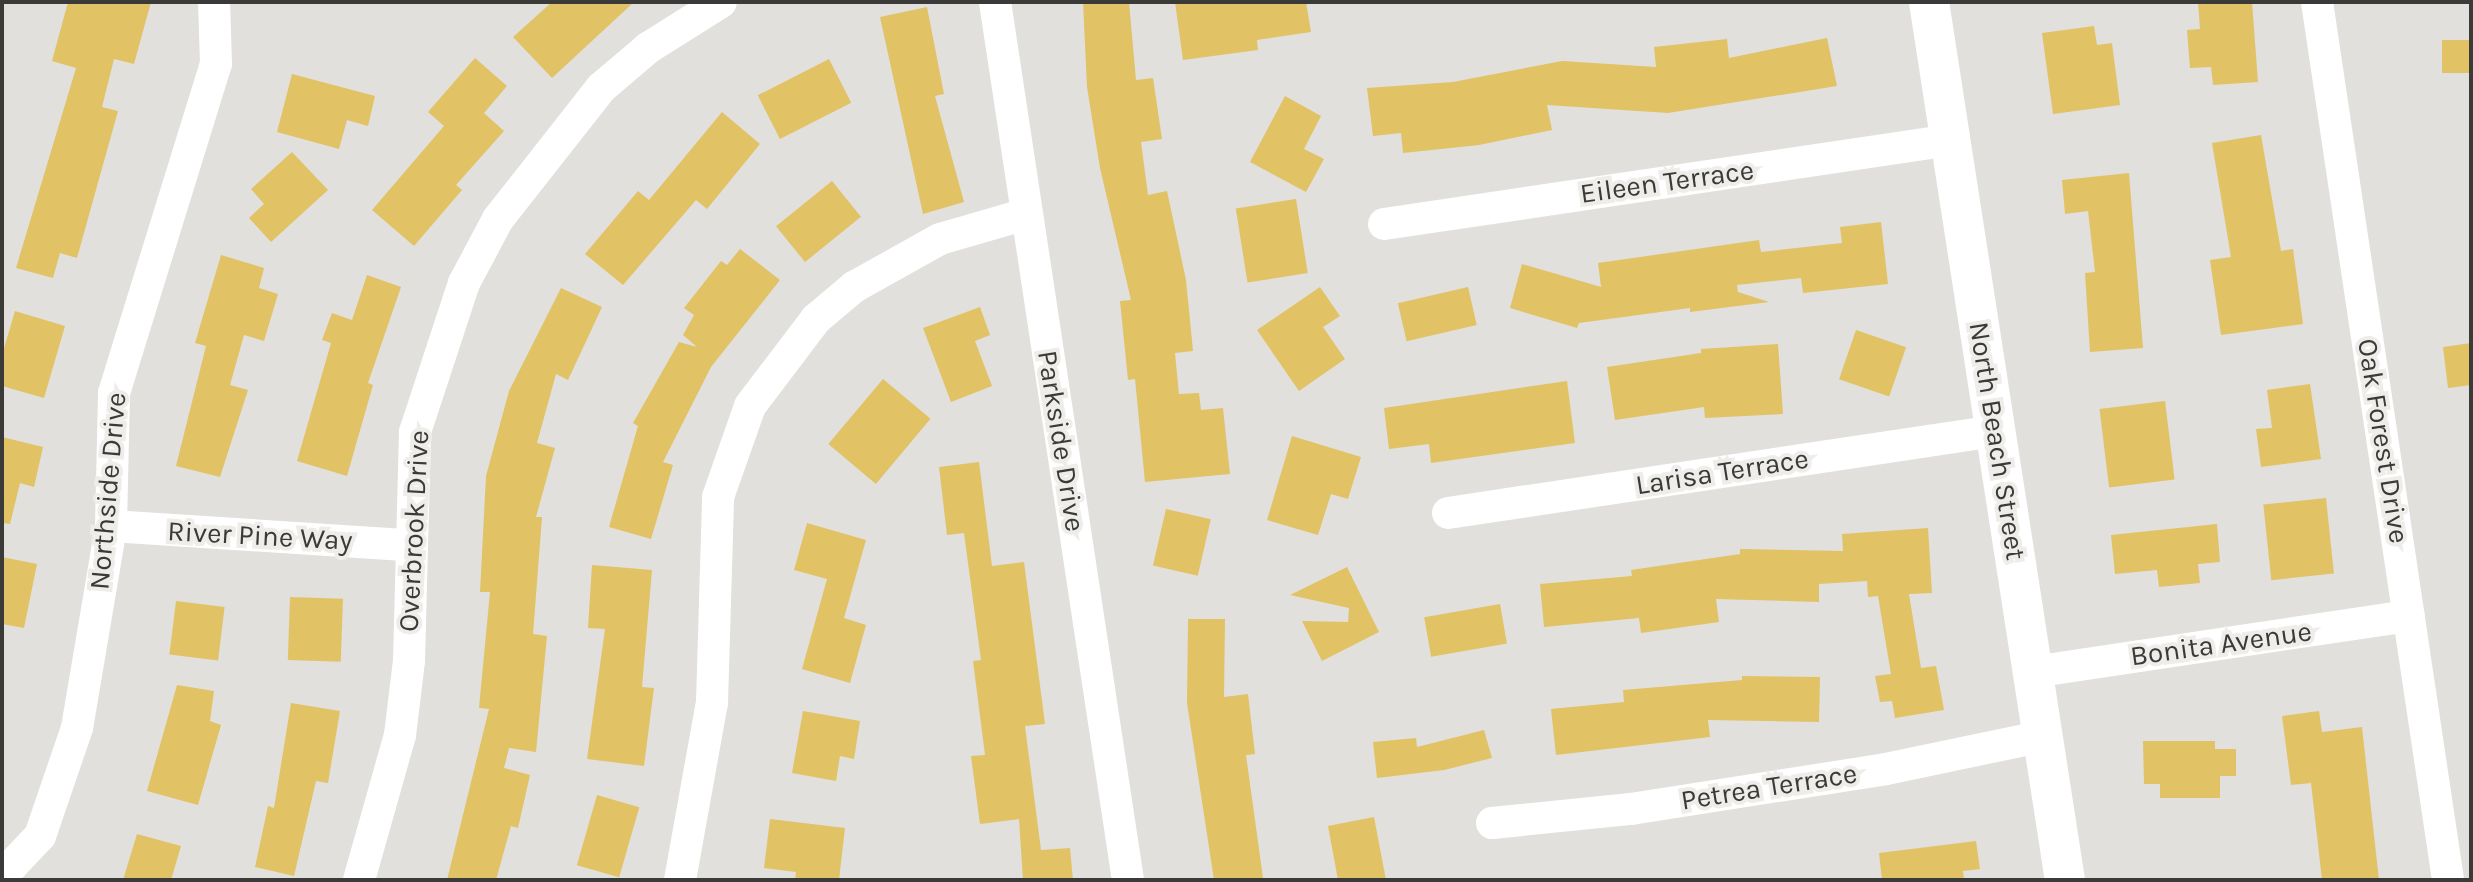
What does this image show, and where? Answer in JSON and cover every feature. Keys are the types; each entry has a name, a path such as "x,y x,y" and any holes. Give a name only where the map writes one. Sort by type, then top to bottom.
{"street":[{"name":"Northside Drive","path":"2,876 40,836 77,728 111,526 114,393 216,64 214,2"},
{"name":"Overbrook Drive","path":"359,880 400,735 409,661 408,545 415,432 464,283 498,219 601,88 648,48 721,2"},
{"name":"Parkside Drive","path":"995,2 1128,880"},
{"name":"North Beach Street","path":"1929,2 2065,880"},
{"name":"Oak Forest Drive","path":"2317,2 2448,880"},
{"name":"Eileen Terrace","path":"1384,224 1951,140"},
{"path":"680,880 712,703 718,497 750,406 816,319 854,287 940,239 1026,214"},
{"name":"Larisa Terrace","path":"1448,513 1995,431"},
{"name":"River Pine Way","path":"111,526 408,545"},
{"name":"Bonita Avenue","path":"2033,672 2409,616"},
{"name":"Petrea Terrace","path":"1492,823 1676,802 1886,769 2044,736"}],"building":[{"path":"68,2 151,2 134,64 114,59 102,107 118,111 77,258 60,253 53,278 16,268 76,68 52,61"},
{"path":"552,2 634,2 552,78 513,37"},
{"path":"1083,2 1129,2 1136,80 1153,78 1162,139 1141,142 1148,195 1167,191 1186,280 1193,351 1175,353 1179,394 1199,393 1201,410 1223,408 1230,474 1145,482 1135,379 1128,380 1120,301 1131,300 1100,168 1087,87"},
{"path":"1175,2 1306,2 1311,32 1257,40 1258,50 1183,60"},
{"path":"2198,2 2252,2 2258,82 2213,85 2211,67 2190,68 2187,30 2200,29"},
{"path":"927,7 944,94 935,96 964,202 923,214 880,17"},
{"path":"2094,26 2097,45 2112,43 2120,105 2053,114 2042,33"},
{"path":"1827,38 1837,86 1668,113 1547,105 1552,130 1479,145 1403,153 1401,133 1373,136 1367,88 1453,82 1562,61 1656,67 1654,47 1727,39 1729,58"},
{"path":"2442,40 2471,40 2471,73 2442,73"},
{"path":"475,58 507,86 484,113 504,131 456,185 462,190 414,246 372,210 444,126 428,112"},
{"path":"829,59 851,103 780,139 758,95"},
{"path":"292,74 375,96 368,126 347,120 339,149 277,132"},
{"path":"1285,96 1321,116 1304,149 1324,159 1306,192 1250,162"},
{"path":"722,112 760,144 707,209 696,200 623,285 585,254 638,191 649,200"},
{"path":"2261,135 2281,251 2293,249 2303,324 2221,335 2210,260 2231,257 2212,143"},
{"path":"292,152 328,190 271,242 249,218 264,204 251,189"},
{"path":"2129,173 2143,348 2090,352 2085,273 2095,272 2088,211 2065,214 2062,180"},
{"path":"832,181 861,217 805,262 776,226"},
{"path":"1296,199 1308,273 1247,283 1236,209"},
{"path":"1881,222 1888,284 1803,293 1801,278 1737,285 1738,292 1769,302 1690,312 1690,308 1579,323 1577,328 1510,308 1522,264 1601,287 1598,263 1759,240 1761,252 1842,243 1840,227"},
{"path":"740,249 780,280 711,367 663,462 673,465 651,539 609,527 638,426 633,423 679,342 697,347 683,335 694,315 684,308 721,261 727,265"},
{"path":"221,255 264,268 259,288 278,294 264,341 244,335 230,385 248,390 220,477 176,466 206,346 195,343"},
{"path":"367,275 401,287 368,383 373,385 347,476 297,461 331,343 322,340 332,313 352,320"},
{"path":"1320,287 1340,316 1323,327 1345,359 1299,391 1257,330"},
{"path":"1468,287 1477,325 1407,341 1398,303"},
{"path":"561,288 602,307 568,380 556,374 537,443 555,448 536,517 542,517 533,634 547,636 536,752 509,748 504,768 530,775 518,828 511,826 496,880 447,880 489,709 479,708 490,592 480,592 486,476 509,391"},
{"path":"980,307 990,335 975,341 992,386 951,402 923,328"},
{"path":"15,311 65,326 44,398 2,386 2,355"},
{"path":"1856,330 1906,347 1889,396 1839,379"},
{"path":"2471,343 2471,385 2448,388 2443,347"},
{"path":"1778,344 1783,414 1705,418 1704,407 1615,420 1607,367 1701,353 1701,349"},
{"path":"883,379 930,419 876,484 828,444"},
{"path":"1567,381 1575,443 1431,463 1429,444 1389,449 1384,408"},
{"path":"2310,384 2321,459 2261,467 2256,429 2272,428 2267,390"},
{"path":"2165,401 2175,479 2109,487 2099,409"},
{"path":"1292,436 1361,457 1348,499 1331,494 1318,535 1267,520"},
{"path":"2,437 43,447 34,487 20,483 10,524 2,523"},
{"path":"979,462 992,566 1024,562 1045,724 1025,726 1041,850 1070,848 1073,880 1023,880 1019,819 980,824 971,756 985,755 973,661 981,660 964,533 947,535 939,467"},
{"path":"2326,498 2334,574 2271,580 2263,505"},
{"path":"1166,509 1211,519 1198,576 1153,566"},
{"path":"807,523 866,540 844,618 866,625 850,683 802,669 827,579 794,570"},
{"path":"2217,524 2220,562 2198,564 2200,583 2159,587 2157,570 2115,574 2111,535"},
{"path":"1928,528 1932,593 1909,594 1921,668 1936,666 1944,710 1895,718 1892,701 1880,702 1875,676 1891,674 1878,596 1868,597 1867,581 1819,584 1819,602 1716,599 1719,622 1641,633 1639,618 1544,627 1540,584 1632,576 1631,570 1740,554 1740,549 1843,551 1842,534"},
{"path":"2,557 37,564 24,628 2,624"},
{"path":"592,565 652,570 642,687 654,688 644,766 587,759 605,629 588,628"},
{"path":"1347,567 1379,632 1322,661 1302,621 1348,622 1349,608 1290,595"},
{"path":"290,597 343,599 341,662 288,660"},
{"path":"176,601 225,607 218,661 169,655"},
{"path":"1500,604 1507,643 1431,657 1424,617"},
{"path":"1188,619 1225,619 1224,697 1248,694 1255,754 1246,755 1263,878 1214,880 1187,703"},
{"path":"1742,676 1820,677 1819,722 1708,720 1710,737 1556,755 1551,709 1624,702 1623,690 1742,680"},
{"path":"177,685 214,691 210,721 221,725 198,805 147,791"},
{"path":"291,703 340,711 328,783 316,781 294,876 255,867 268,806 274,808"},
{"path":"803,711 860,721 854,759 840,756 836,781 792,773"},
{"path":"2319,711 2322,732 2362,727 2379,880 2322,880 2311,783 2291,785 2282,716"},
{"path":"1484,730 1492,758 1444,770 1377,778 1373,742 1416,738 1417,747"},
{"path":"2143,741 2215,741 2215,749 2236,749 2236,776 2220,776 2220,798 2160,798 2160,784 2144,784"},
{"path":"597,795 639,807 619,877 577,865"},
{"path":"1374,817 1386,880 1338,880 1328,826"},
{"path":"770,819 845,828 839,880 795,880 796,872 764,868"},
{"path":"137,834 181,846 171,880 123,880"},
{"path":"1976,841 1980,869 1963,871 1964,880 1882,880 1879,853"}]}
